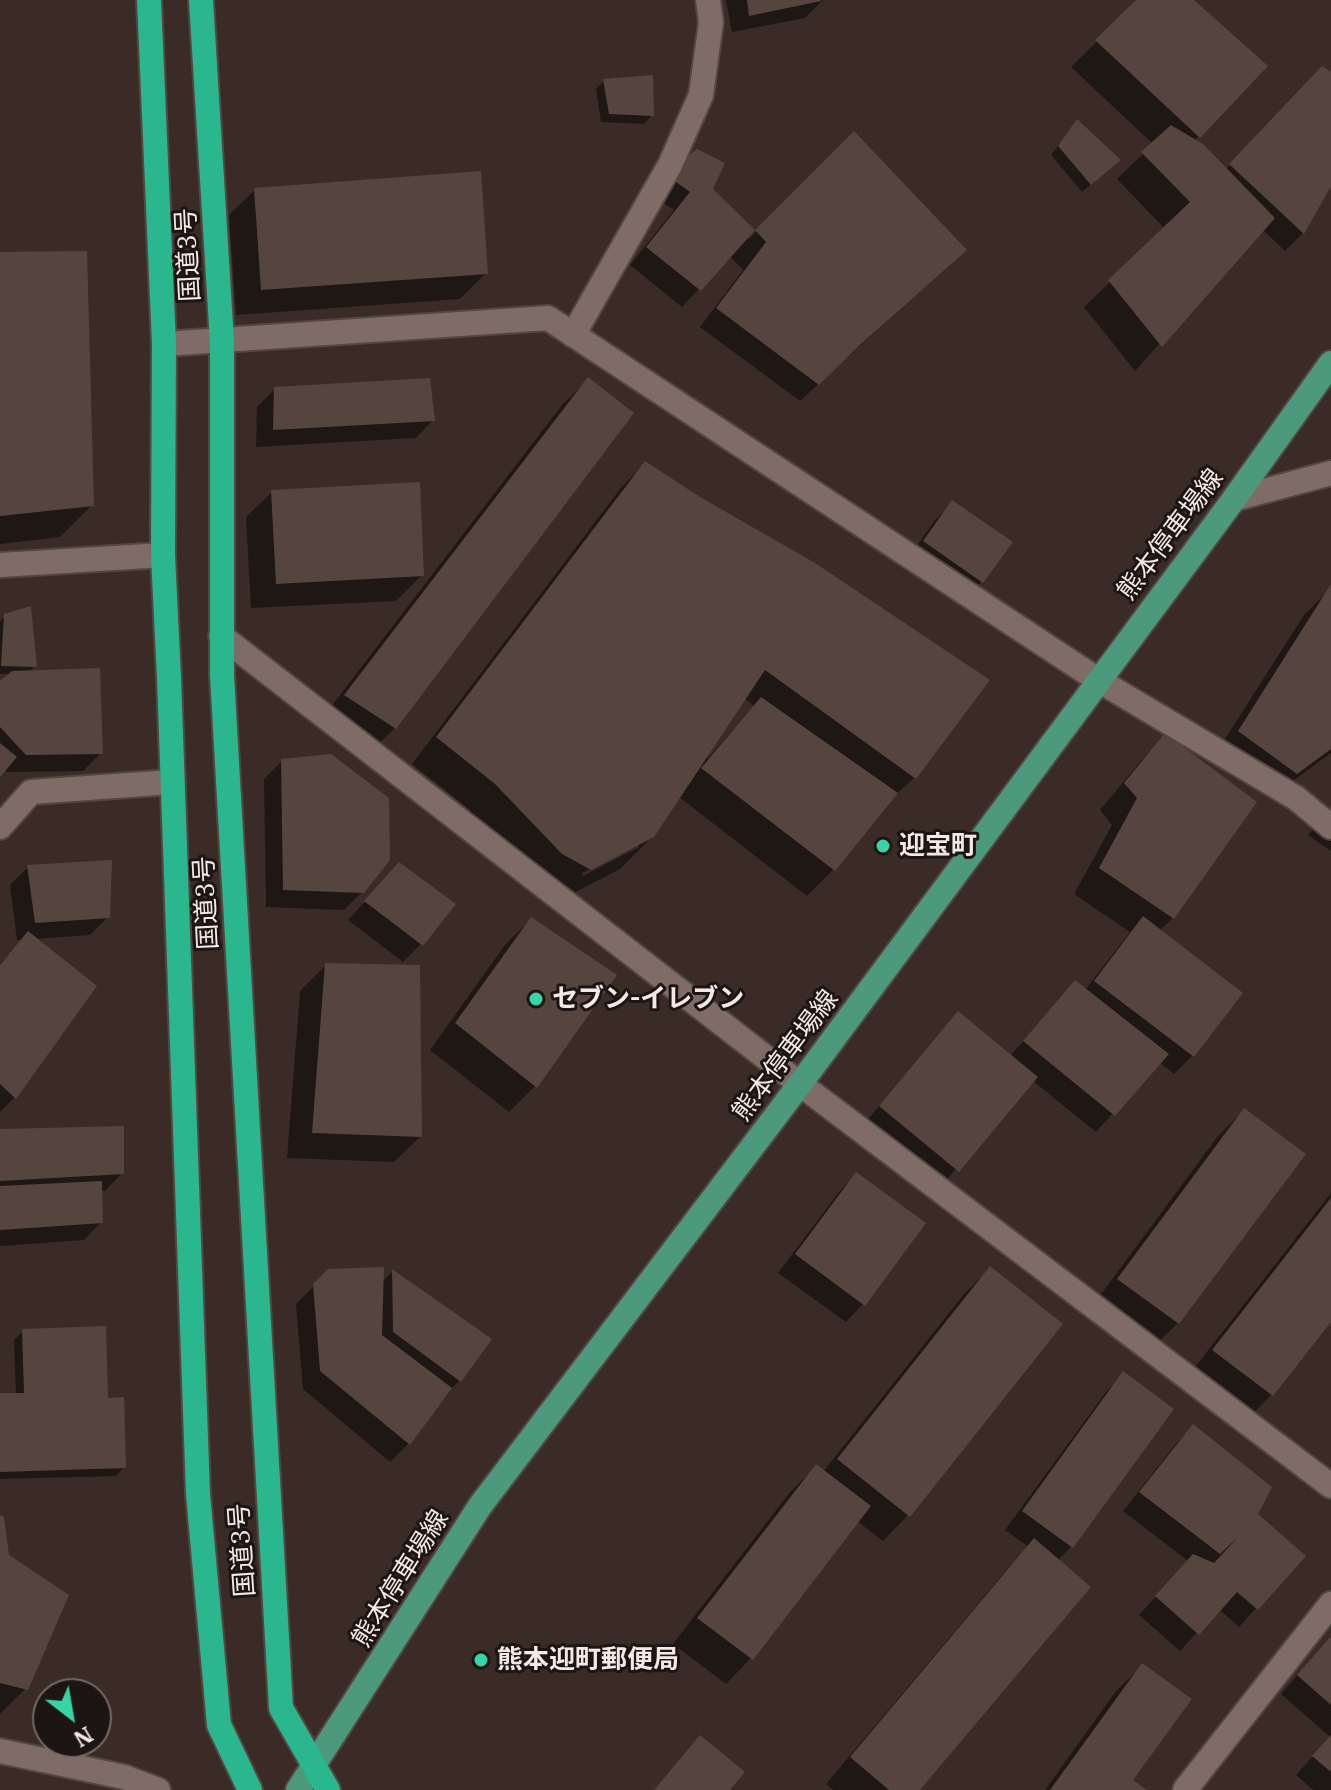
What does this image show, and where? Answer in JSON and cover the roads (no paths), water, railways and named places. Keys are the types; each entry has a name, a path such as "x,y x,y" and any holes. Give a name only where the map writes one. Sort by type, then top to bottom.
{"highway":[{"name":"国道3号","path":"149,0 164,344 163,555 198,1494 219,1725 250,1790"},
{"name":"国道3号","path":"201,0 222,342 221,636 281,1708 328,1790"}],"main road":[{"name":"熊本停車場線","path":"298,1790 480,1506 800,1084 1234,499 1331,363"}],"street":[{"path":"573,335 670,165 701,95 711,22 708,0"},
{"path":"164,344 548,318 1098,680 1296,798 1331,827"},
{"path":"1234,499 1331,473"},
{"path":"0,565 163,555"},
{"path":"221,636 800,1084 1331,1486"},
{"path":"0,827 31,792 172,782"},
{"path":"1185,1790 1331,1604"},
{"path":"0,1751 124,1777 158,1790"}],"place":[{"name":"迎宝町","path":"883,846"},
{"name":"セブン-イレブン","path":"536,999"},
{"name":"熊本迎町郵便局","path":"481,1660"}]}
